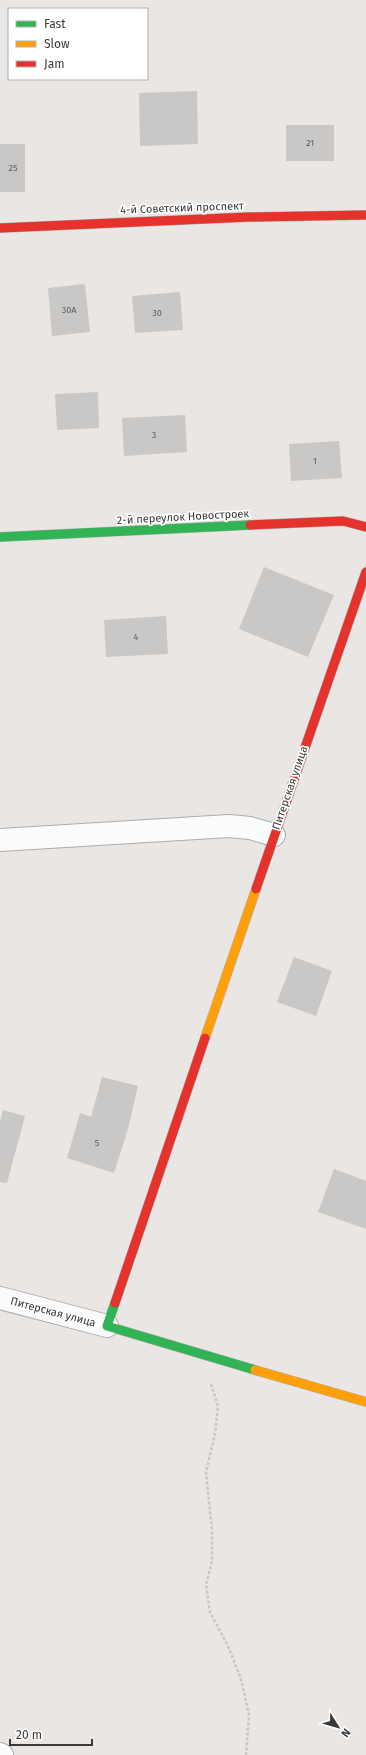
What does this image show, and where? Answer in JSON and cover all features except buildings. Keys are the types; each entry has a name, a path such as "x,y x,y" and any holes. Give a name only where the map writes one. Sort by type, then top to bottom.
{"street":[{"name":"4-й Советский проспект","path":"0,228 249,217 366,215"},
{"name":"2-й переулок Новостроек","path":"0,537 343,521 366,527"},
{"name":"Питерская улица","path":"0,840 230,826 250,828 274,835 366,572"},
{"path":"274,835 107,1326 366,1402"},
{"name":"Питерская улица","path":"0,1298 107,1326"}],"path":[{"path":"203,1354 218,1406 215,1434 206,1472 212,1530 212,1561 206,1585 210,1612 228,1646 241,1679 249,1716 246,1755"}],"traffic: fast":[{"path":"0,537 250,525"},
{"path":"115,1303 107,1326 255,1370"}],"traffic: slow":[{"path":"205,1038 256,889"},
{"path":"255,1370 366,1402"}],"traffic: jam":[{"path":"0,228 249,217 366,215"},
{"path":"250,525 343,521 366,527"},
{"path":"256,889 366,572"},
{"path":"115,1303 205,1038"}]}
